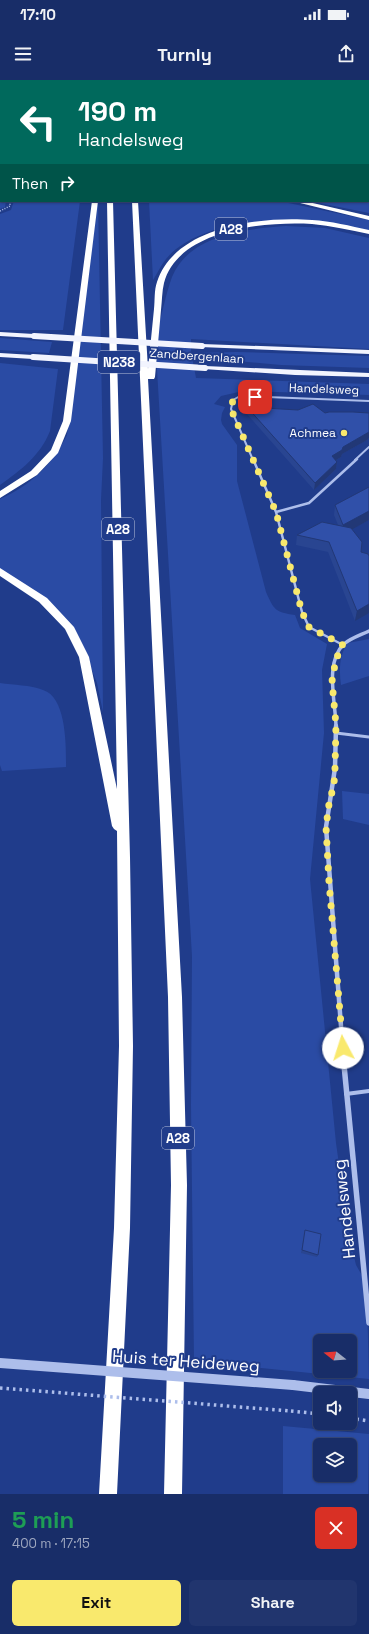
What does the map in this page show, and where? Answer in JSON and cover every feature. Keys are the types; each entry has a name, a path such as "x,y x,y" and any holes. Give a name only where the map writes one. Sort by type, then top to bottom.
{"highway":[{"path":"0,495 34,473 55,451 67,422 95,202"},
{"name":"A28","path":"108,1494 122,1228 126,1046 124,857 110,202"},
{"name":"A28","path":"135,202 175,997 179,1185 173,1494"},
{"path":"299,202 369,218"},
{"name":"A28","path":"146,428 160,283 166,269 174,257 185,248 210,235 256,224 311,222 369,232"},
{"name":"A28","path":"0,571 43,600 69,628 84,657 124,857"}],"main road":[{"name":"Zandbergenlaan","path":"0,334 202,346 369,352"},
{"name":"Zandbergenlaan","path":"0,354 204,368 369,375"}],"street":[{"path":"343,645 353,638 369,631"},
{"name":"Handelsweg","path":"343,645 336,659 332,681 336,733 334,784 329,804 326,827 346,1094 369,1322"},
{"name":"Huis ter Heideweg","path":"0,1362 293,1385 369,1394"}],"lane":[{"name":"Handelsweg","path":"343,645 309,627 302,612 276,512 231,409 233,400 240,396 369,401"},
{"path":"276,512 309,503 369,447"},
{"path":"336,733 369,737"},
{"path":"346,1094 369,1090"}],"path":[{"path":"0,211 10,206 10,202"},
{"path":"0,1388 313,1413"},
{"path":"357,1419 369,1421"}],"shaded area":[{"path":"0,202 6,202 5,207 0,209"},
{"path":"14,202 80,202 63,330 0,330 0,214 11,210"},
{"path":"98,202 103,458 101,500 103,712 97,683 89,663 54,607 33,589 0,571 0,499 21,488 39,473 54,456 67,435"},
{"path":"149,202 284,202 369,220 369,231 284,221 242,223 222,228 196,237 178,248 164,261 153,280"},
{"path":"314,202 369,202 369,213"},
{"path":"286,226 325,228 369,238 369,349 191,339 191,353 237,352 369,356 369,368 281,365 192,357 196,378 369,384 369,395 243,391 221,396 214,404 225,407 222,413 222,424 237,445 237,481 266,592 276,609 283,613 295,615 300,628 327,644 322,670 324,733 310,879 336,1143 349,1236 356,1265 364,1279 367,1301 369,1379 357,1378 357,1334 313,1334 313,1373 194,1361 191,1105 192,956 155,336 172,277 180,263 192,251 205,243 221,236 254,229"},
{"path":"0,338 52,342 49,353 0,350"},
{"path":"0,363 58,369 50,431 46,440 29,462 0,485"},
{"path":"369,639 369,676 341,685 340,663 345,647 348,643"},
{"path":"0,683 22,685 43,690 51,695 57,702 64,724 66,767 2,771 0,765"},
{"path":"342,791 369,794 369,825 343,819"},
{"path":"283,1426 313,1430 369,1434 368,1494 283,1494"}],"building":[{"path":"313,404 325,413 369,413 369,432 343,447 342,450 332,456 337,462 315,483 247,407 298,410"},
{"path":"369,487 369,511 343,525 335,505"},
{"path":"322,522 351,528 362,542 361,552 368,554 369,556 369,604 357,611 329,542 297,535"},
{"path":"305,1230 321,1234 318,1255 302,1250"}],"place":[{"name":"Achmea","path":"344,433"}],"route":[{"path":"255,397 240,396 233,400 231,409 276,512 302,612 309,627 327,638 343,645 336,659 332,681 336,725 335,768 334,784 329,804 326,827 329,882 343,1048"}]}
